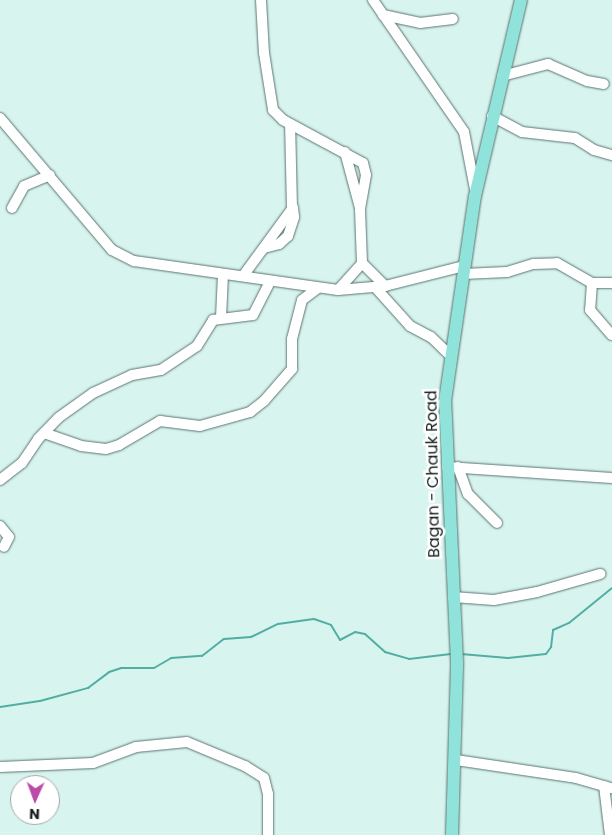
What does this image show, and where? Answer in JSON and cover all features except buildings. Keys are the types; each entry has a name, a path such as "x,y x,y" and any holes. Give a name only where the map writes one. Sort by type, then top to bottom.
{"main road":[{"name":"Bagan - Chauk Road","path":"452,835 456,760 457,662 453,597 453,467 445,401 475,196 492,116 521,0"}],"street":[{"path":"261,0 261,30 273,110 290,124 344,152 365,166 360,209 362,263 410,326 431,337 451,356"},
{"path":"373,0 464,132 475,196"},
{"path":"383,15 420,23 453,19"},
{"path":"502,76 548,64 587,81 604,84"},
{"path":"492,116 522,132 575,138 594,150 612,155"},
{"path":"0,118 119,255 134,261 338,290 380,287 464,270 507,272 534,264 557,262 592,283 612,283"},
{"path":"243,276 288,215 293,199 290,124"},
{"path":"344,152 360,209"},
{"path":"12,208 24,186 50,175"},
{"path":"338,290 362,263"},
{"path":"221,318 223,274"},
{"path":"0,480 22,463 44,433 58,418 93,393 132,375 161,370 197,346 209,323 221,318 253,315 270,281"},
{"path":"592,283 590,310 612,336"},
{"path":"44,433 80,446 106,449 119,445 160,421 200,426 250,412 292,369 292,339 302,300 318,288"},
{"path":"453,467 612,478"},
{"path":"453,467 468,494 497,523"},
{"path":"0,526 9,538 4,548"},
{"path":"453,597 494,600 537,592 600,574"},
{"path":"0,767 93,763 136,747 187,742 245,766 264,778 268,794 268,835"},
{"path":"456,760 576,778 608,787 610,835"}],"waterway":[{"path":"461,654 508,658 546,654 551,647 553,630 569,623 612,588"},
{"path":"0,707 40,701 88,688 109,672 121,668 154,668 171,658 202,656 224,639 251,637 278,624 314,619 331,625 340,640 355,632 365,634 385,652 409,659 451,654"}]}
